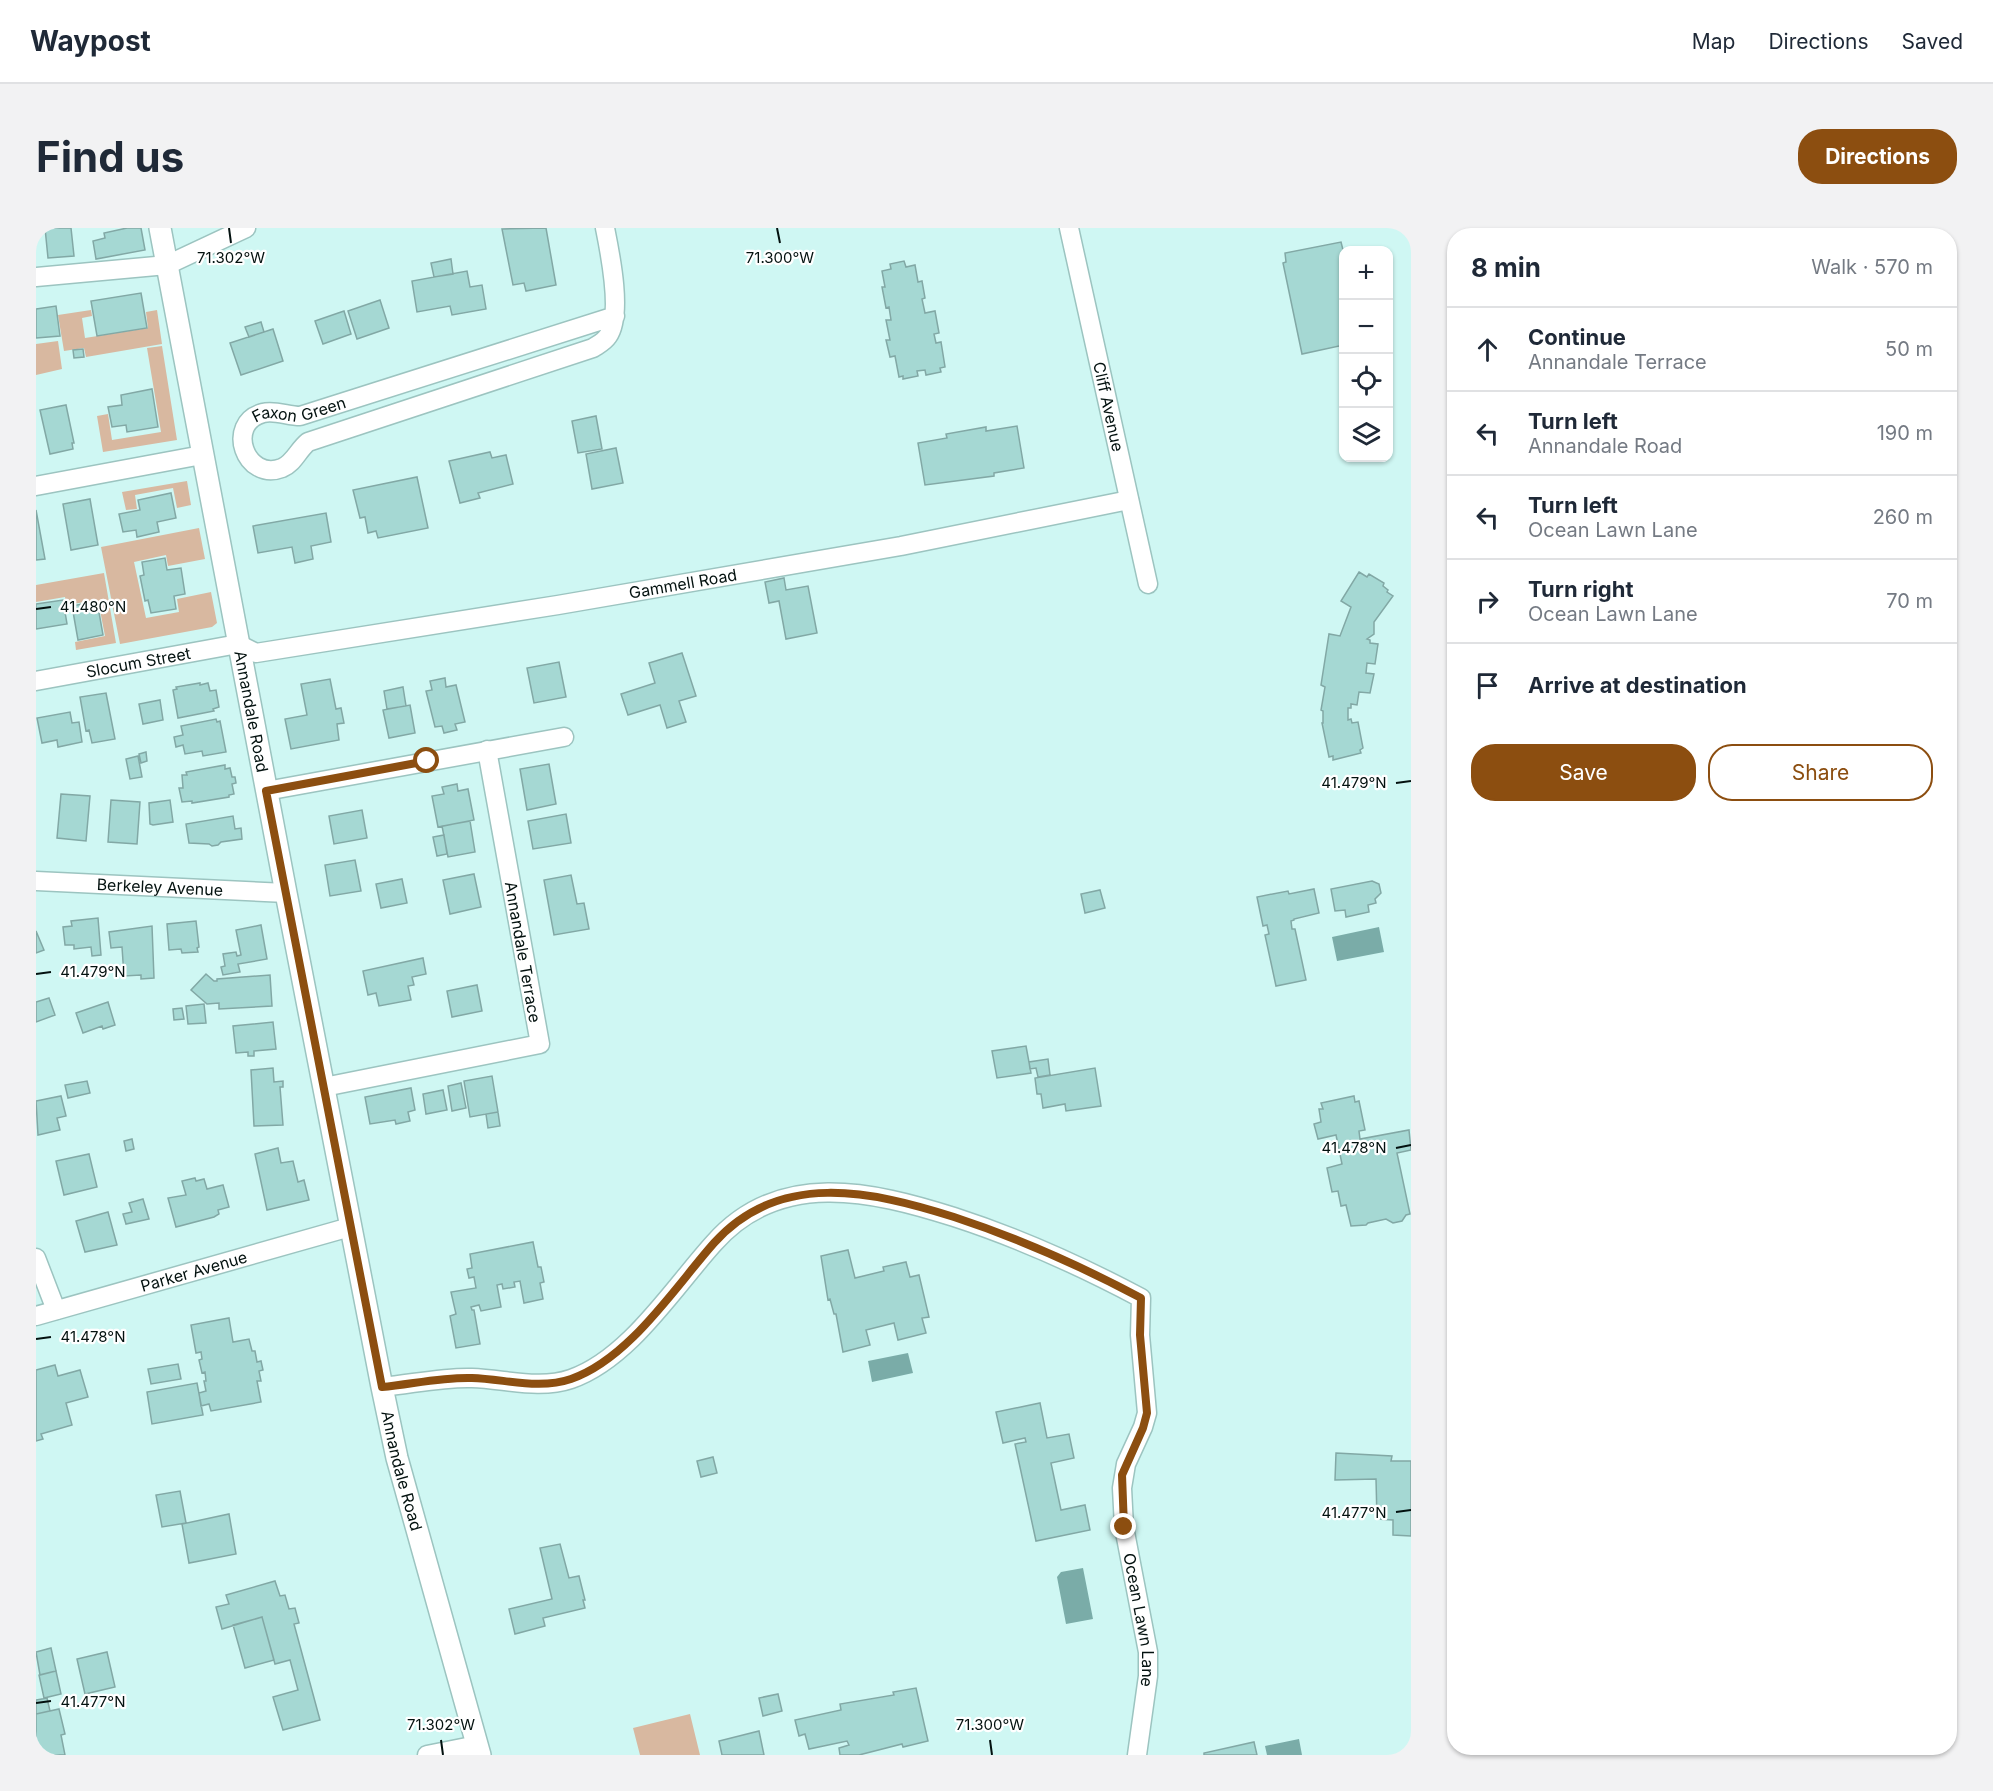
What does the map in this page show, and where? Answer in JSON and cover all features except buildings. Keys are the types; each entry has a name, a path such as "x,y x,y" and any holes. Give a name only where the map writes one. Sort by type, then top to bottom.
{"street":[{"name":"Annandale Road","path":"160,228 285,893 382,1387 397,1458 478,1750"},
{"path":"36,277 167,265 246,228"},
{"name":"Faxon Green","path":"605,228 614,281 615,316 609,335 603,342 593,348 308,442 301,447 292,462 284,467 266,470 257,467 245,454 242,446 244,429 256,416 264,413 300,416 615,316"},
{"name":"Cliff Avenue","path":"1069,228 1148,584"},
{"path":"36,486 202,455"},
{"name":"Gammell Road","path":"238,644 256,653 301,647 901,546 1129,500"},
{"name":"Slocum Street","path":"36,681 238,644"},
{"path":"266,791 564,737"},
{"name":"Annandale Terrace","path":"324,1087 540,1044 487,750"},
{"name":"Berkeley Avenue","path":"36,881 285,893"},
{"name":"Ocean Lawn Lane","path":"382,1387 447,1378 473,1378 530,1384 571,1379 604,1361 623,1346 673,1293 715,1241 741,1218 759,1207 810,1193 862,1194 909,1203 1024,1241 1083,1268 1141,1298 1141,1346 1147,1413 1143,1428 1126,1464 1122,1488 1124,1527 1148,1652 1148,1676 1137,1755"},
{"name":"Parker Avenue","path":"36,1316 350,1227"},
{"path":"36,1258 56,1310"},
{"path":"426,1755 478,1750"}],"shaded area":[{"path":"91,310 92,316 82,318 85,338 148,328 146,312 157,310 162,344 86,357 84,348 64,351 58,315"},
{"path":"58,341 62,369 36,375 36,344"},
{"path":"162,346 177,440 103,452 97,416 108,414 112,440 161,432 147,348"},
{"path":"187,481 191,505 177,508 173,488 135,495 137,509 126,510 122,492"},
{"path":"199,528 205,559 168,566 166,555 134,562 146,618 179,612 177,599 211,592 217,623 212,627 120,644 101,547"},
{"path":"104,573 116,643 76,650 75,642 105,636 98,600 66,605 65,597 36,602 36,585"},
{"path":"690,1714 700,1755 640,1755 633,1728"}],"water":[{"path":"1379,927 1384,952 1337,961 1332,937"},
{"path":"908,1353 913,1373 872,1382 868,1361"},
{"path":"1083,1568 1093,1619 1066,1624 1057,1577 1061,1572"},
{"path":"1299,1739 1302,1755 1267,1755 1265,1746"}],"route":[{"path":"427,761 266,791 382,1387 447,1378 473,1378 530,1384 571,1379 604,1361 623,1346 673,1293 715,1241 741,1218 759,1207 810,1193 862,1194 909,1203 1024,1241 1141,1298 1140,1335 1147,1413 1143,1428 1122,1475 1124,1527"}]}
